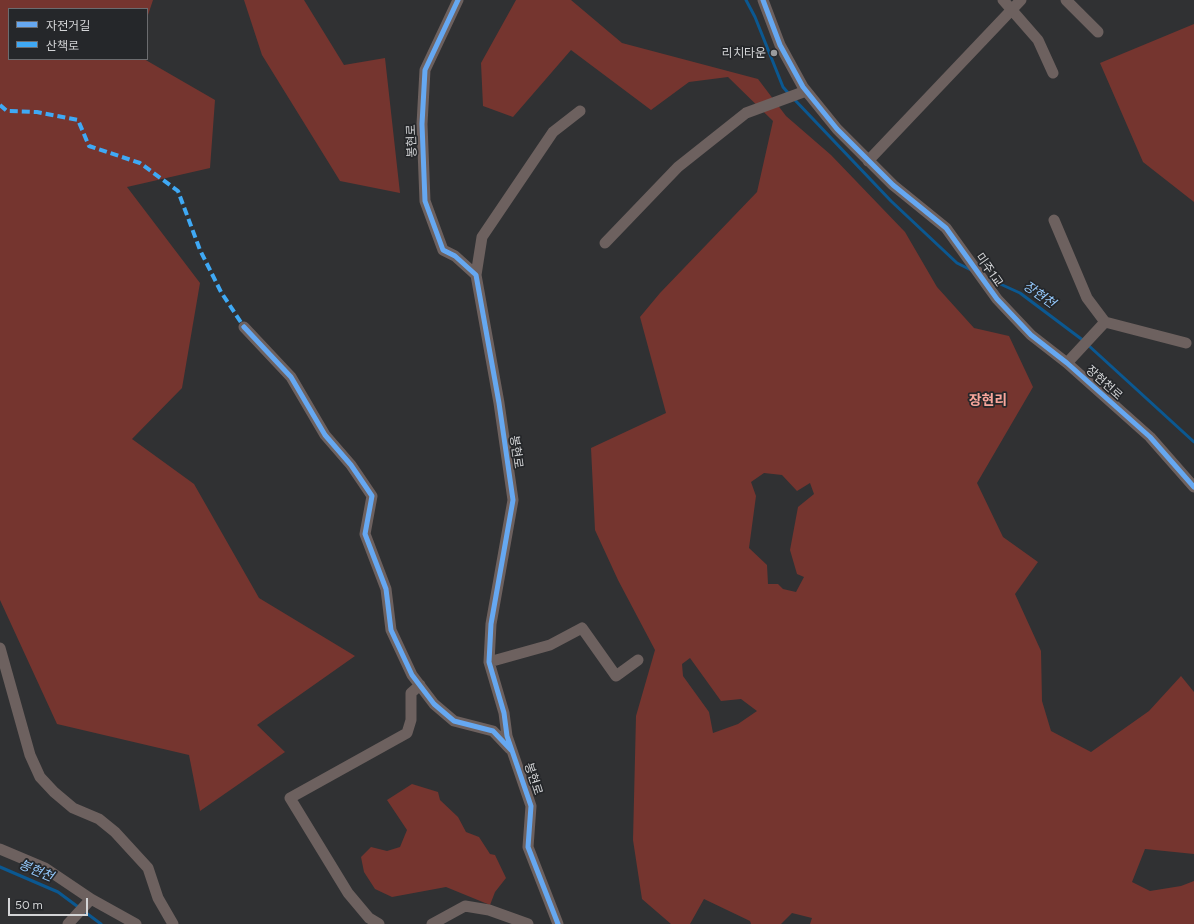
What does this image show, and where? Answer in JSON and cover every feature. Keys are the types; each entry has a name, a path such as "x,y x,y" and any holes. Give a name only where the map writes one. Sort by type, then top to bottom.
{"street":[{"name":"봉현로","path":"458,0 424,70 422,124 424,201 443,250 455,256 476,275 499,403 513,500 491,624 488,662 504,713 507,736 532,806 528,848 558,924"},
{"name":"미주1교","path":"763,0 780,45 803,93 837,130 893,185 946,228 997,299"},
{"path":"1003,0 1038,40 1054,73"},
{"path":"868,161 1021,0"},
{"path":"1066,0 1098,32"},
{"path":"605,243 678,167 746,113 803,93"},
{"path":"476,275 482,237 552,132 580,111"},
{"path":"1054,220 1087,298 1105,322 1186,343"},
{"name":"장현천로","path":"997,299 1031,335 1067,363 1150,437 1194,487"},
{"path":"1067,363 1105,322"},
{"path":"244,326 291,377 325,435 351,465 372,496 365,534 386,590 391,630 412,675 434,704 454,721 493,731 514,754"},
{"path":"488,662 550,645 582,628 616,676 638,660"},
{"path":"0,648 30,755 40,777 54,792 74,808 99,819 115,832 148,868 158,898 172,924"},
{"path":"379,924 369,918 348,893 290,798 407,733 411,720 411,693 420,685"},
{"path":"0,849 45,868 89,902 136,924"},
{"path":"68,924 89,902"},
{"path":"432,924 465,906 489,910 528,924"}],"shaded area":[{"path":"0,0 153,0 148,15 148,8 8,8 8,60 146,60 215,100 210,168 127,187 200,283 182,388 132,439 194,484 259,598 355,656 257,725 285,752 200,811 189,755 57,724 0,600"},
{"path":"244,0 304,0 344,65 385,58 400,193 340,181 262,55"},
{"path":"516,0 571,0 622,43 758,79 786,116 831,155 905,232 937,287 974,328 1009,336 1033,387 977,483 1003,537 1038,562 1015,594 1041,651 1042,701 1051,731 1091,752 1149,711 1181,676 1194,692 1194,854 1145,849 1132,882 1150,891 1181,886 1194,881 1194,924 810,924 812,918 792,913 781,924 751,924 750,921 704,899 690,924 671,924 642,899 633,840 636,716 655,650 618,580 595,530 591,448 666,413 640,317 660,293 757,192 773,121 728,77 689,82 651,110 571,50 513,117 483,106 481,63","holes":["764,473 782,475 797,491 810,483 814,494 798,507 790,550 797,574 804,577 796,592 783,589 778,584 768,584 767,565 749,548 756,496 751,482","690,658 721,701 741,699 757,711 738,724 713,733 709,712 683,676 682,664"]},
{"path":"1194,24 1194,202 1143,162 1100,63"},
{"path":"412,784 438,792 440,800 458,817 466,832 479,837 490,854 495,855 506,878 495,892 490,905 446,887 392,897 375,889 364,872 361,857 371,847 387,851 400,847 407,830 387,800"}],"waterway":[{"name":"장현천","path":"746,0 755,17 783,87 789,94"},
{"name":"장현천","path":"793,98 891,201 957,263 971,270"},
{"name":"장현천","path":"987,278 1020,293 1084,341"},
{"name":"장현천","path":"1088,345 1194,442"},
{"name":"봉현천","path":"0,867 58,892 101,924"}],"marked path":[{"path":"0,105 7,111 37,112 78,120 89,146 140,163 178,191 200,250 221,292 244,327"}],"cycle path":[{"path":"458,0 425,70 422,124 425,201 443,250 455,256 476,275 499,403 513,500 491,624 489,662 504,713 507,736 531,806 528,847 558,924"},
{"path":"763,0 780,45 803,87 837,129 893,185 946,228 997,299 1031,335 1067,363 1150,437 1194,487"},
{"path":"244,327 291,377 325,435 351,465 372,496 365,534 386,589 391,630 412,675 434,704 454,721 493,731 511,750"}],"place":[{"name":"리치타운","path":"774,53"}],"district":[{"name":"장현리","path":"988,401"}]}
